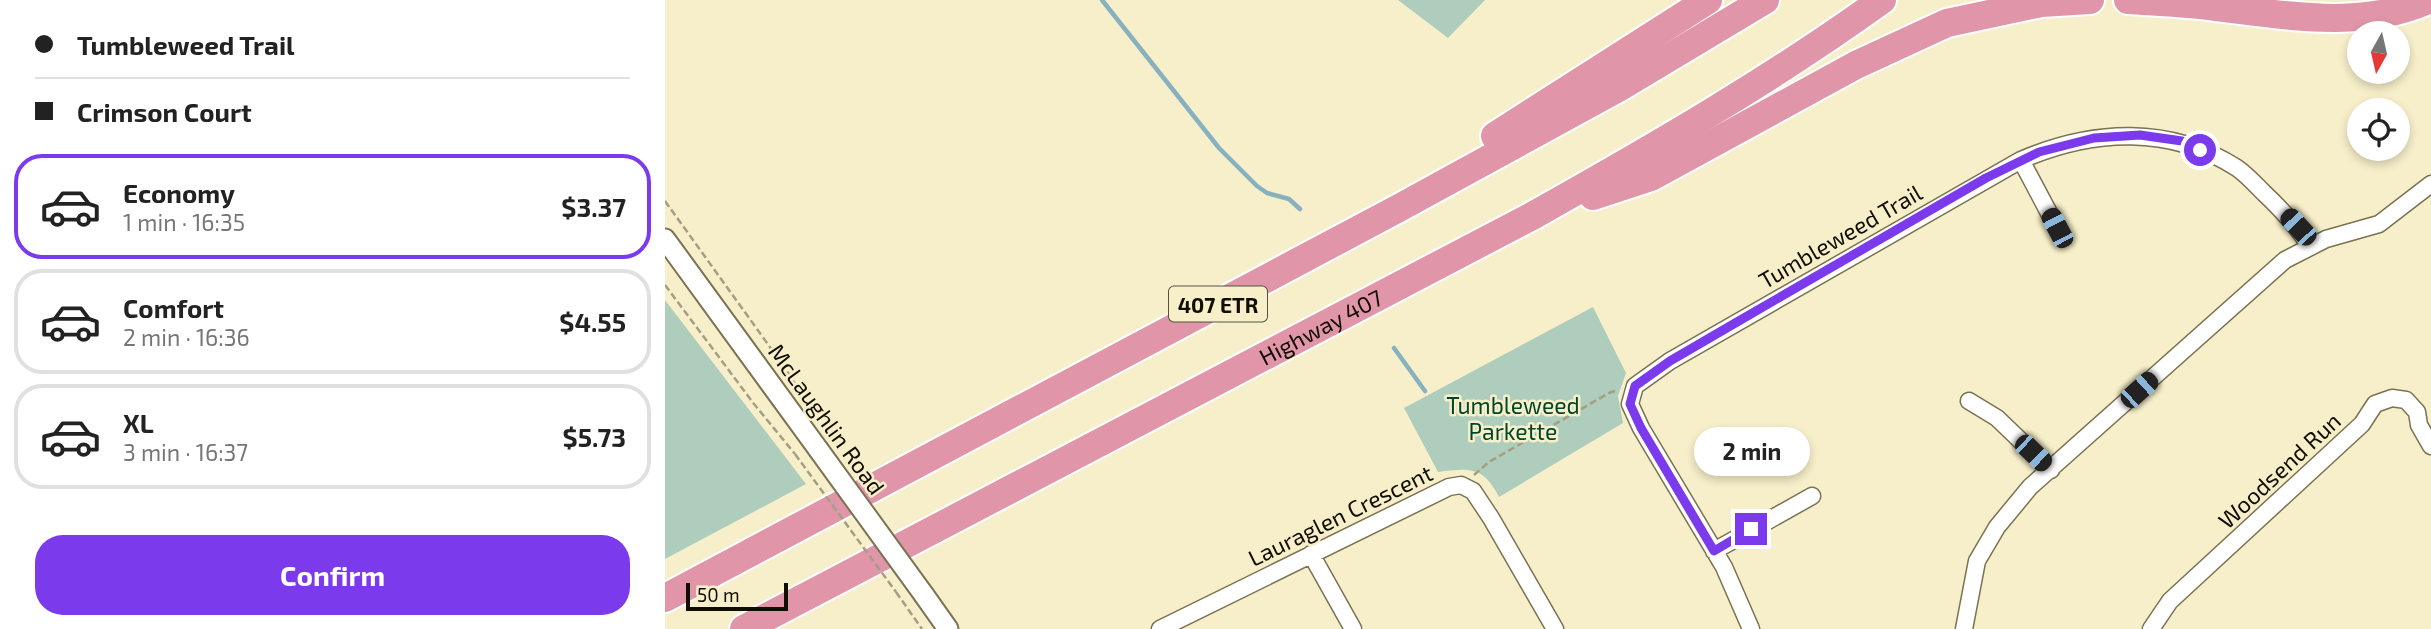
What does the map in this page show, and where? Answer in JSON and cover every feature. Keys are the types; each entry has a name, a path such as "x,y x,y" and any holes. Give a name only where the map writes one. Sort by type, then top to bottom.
{"highway":[{"path":"1399,208 1442,170 1708,0"},
{"name":"407 ETR","path":"665,598 1620,88 1765,0"},
{"name":"Highway 407","path":"744,629 1534,215 1639,156 1827,40 1882,0"},
{"path":"1534,215 1651,177 1856,65 1947,23 2041,3 2090,0"},
{"path":"2128,0 2199,5 2317,19 2373,17 2428,0"}],"street":[{"name":"Tumbleweed Trail","path":"1635,386 1681,354 2021,160 2039,152 2094,138 2140,135 2182,141 2237,169 2280,208 2298,227 2310,246"},
{"path":"2021,160 2057,228"},
{"path":"1964,629 1977,561 1997,527 2030,487 2285,260 2310,246 2379,223 2431,184"},
{"name":"McLaughlin Road","path":"665,239 949,629"},
{"path":"1635,386 1630,404 1641,428 1724,566 1751,629"},
{"name":"Woodsend Run","path":"2151,629 2170,601 2362,424 2375,404 2392,398 2406,400 2417,412 2419,425 2431,446"},
{"path":"1969,401 1997,418 2051,470"},
{"name":"Lauraglen Crescent","path":"1160,629 1449,487 1461,485 1473,491 1491,518 1555,629"},
{"path":"1714,551 1812,496"},
{"path":"1311,554 1353,629"}],"path":[{"path":"665,201 785,368 809,407"},
{"path":"665,285 754,404 796,454 922,629"},
{"path":"1461,485 1489,462 1609,393 1635,386"}],"green space":[{"path":"1398,0 1485,0 1448,38"},
{"path":"665,300 806,484 665,559"},
{"name":"Tumbleweed Parkette","path":"1593,307 1626,373 1618,396 1623,423 1499,497 1487,479 1475,471 1438,472 1404,408"}],"waterway":[{"path":"1102,0 1219,148 1257,186 1267,193 1289,199 1300,209"},
{"path":"1394,348 1425,391"}],"route":[{"path":"1751,529 1714,551 1641,428 1630,404 1635,386 1670,361 1737,322 1986,178 2039,152 2094,138 2140,135 2182,141 2200,150"}]}
